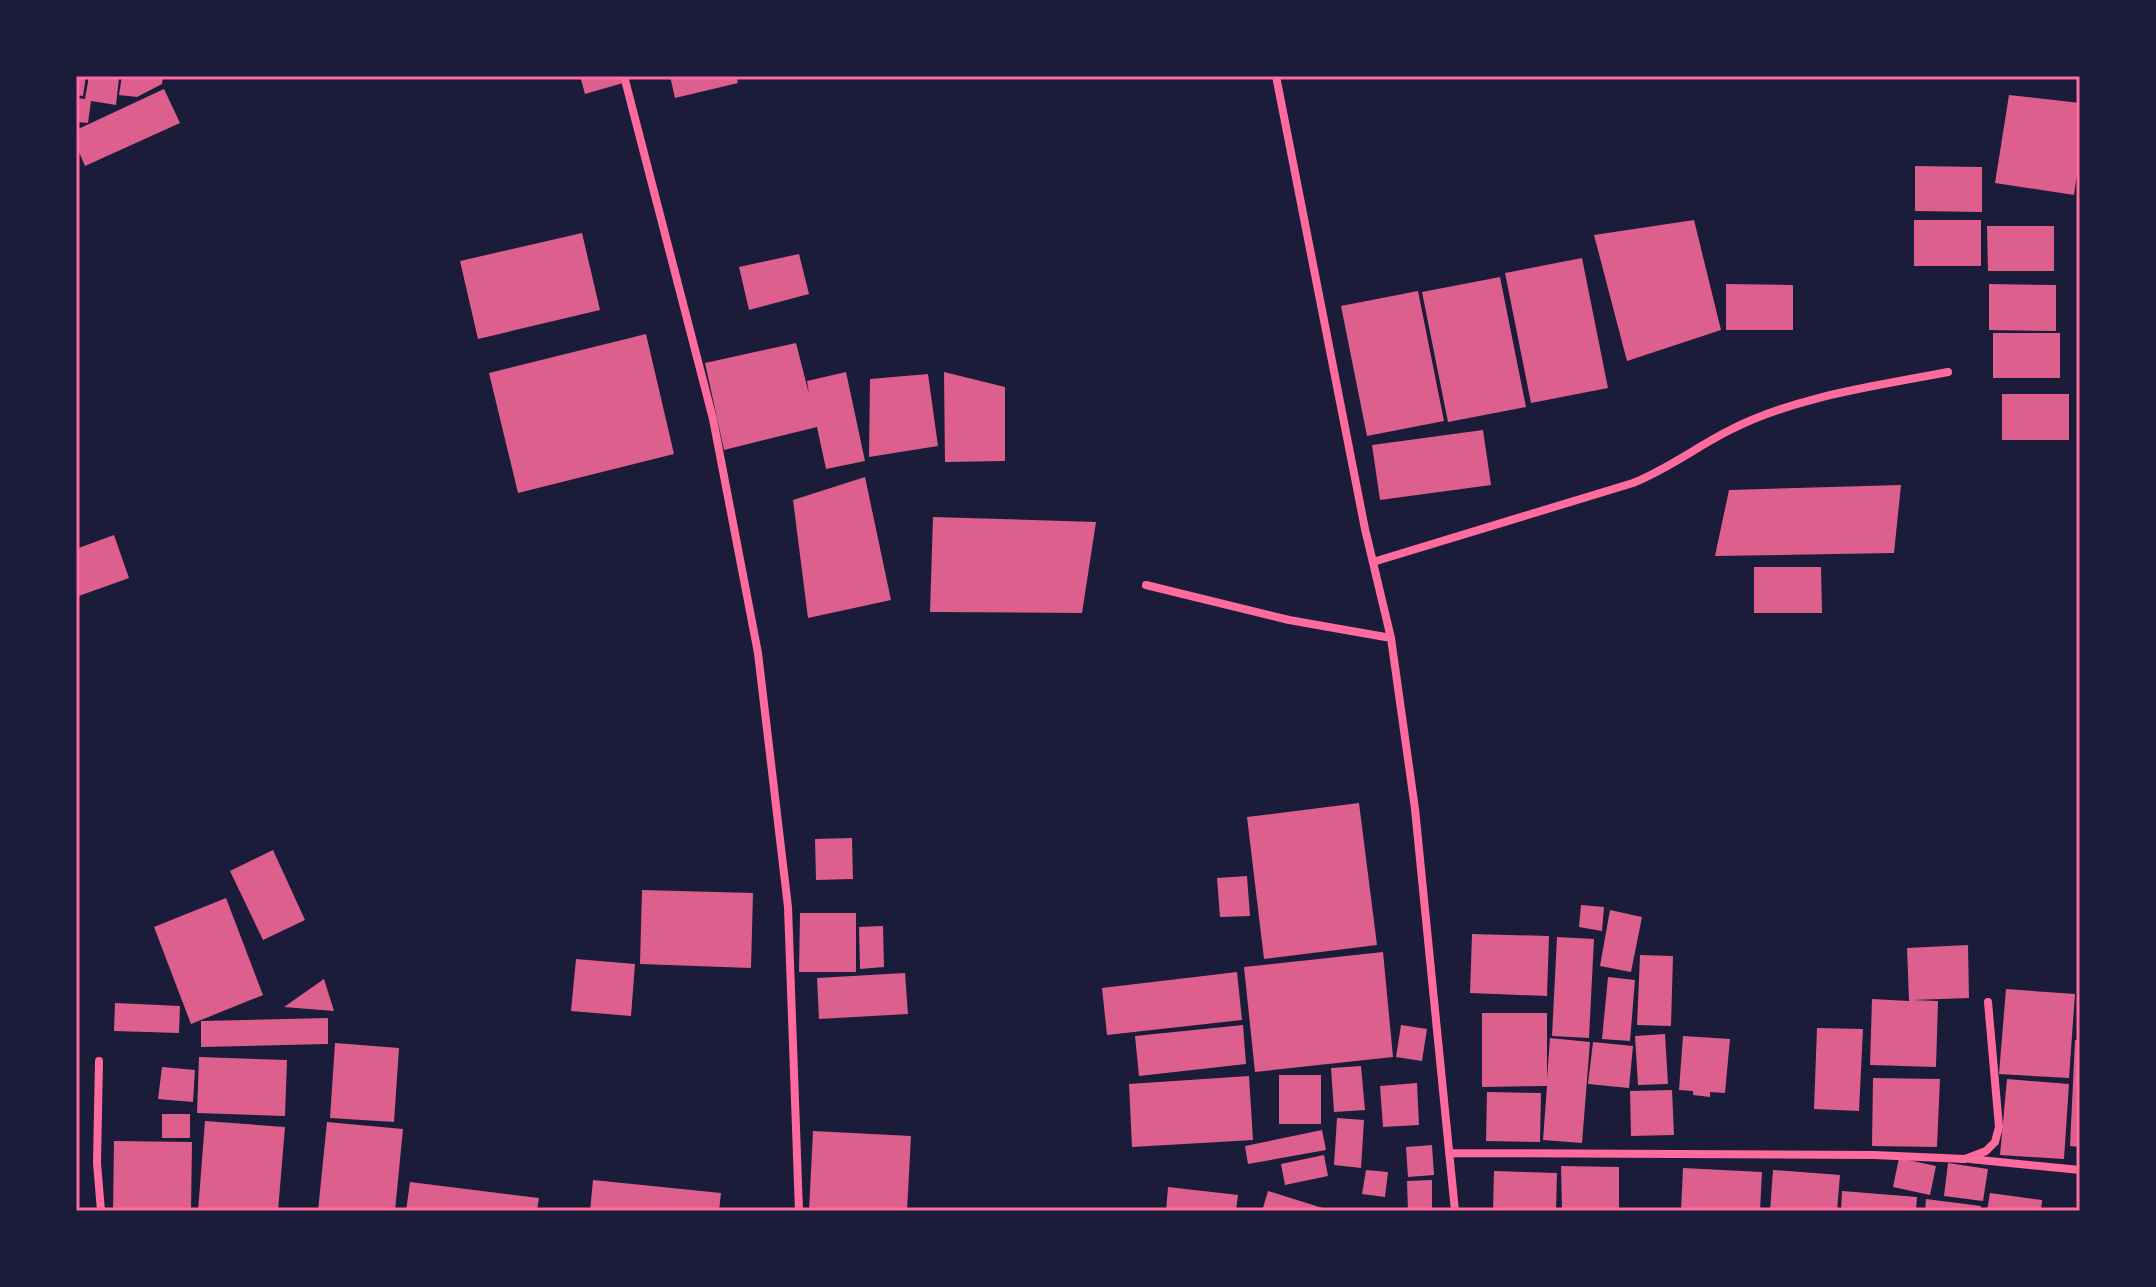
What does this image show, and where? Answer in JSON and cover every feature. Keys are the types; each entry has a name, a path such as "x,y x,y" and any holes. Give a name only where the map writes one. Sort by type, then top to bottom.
{"street":[{"path":"624,76 713,419 758,653 788,907 799,1211"},
{"path":"1276,76 1391,638 1415,809 1455,1211"},
{"path":"1373,562 1633,483 1663,471 1730,430 1782,409 1841,392 1948,372"},
{"path":"1146,585 1289,620 1391,638"},
{"path":"1965,1159 1986,1151 1995,1142 1999,1127 1988,1002"},
{"path":"99,1061 97,1163 101,1211"},
{"path":"1450,1153 1858,1155 1965,1159 2080,1170"}],"building":[{"path":"76,76 86,76 83,96 76,95"},
{"path":"89,76 119,78 116,105 91,101 88,123 76,122 76,98 85,99"},
{"path":"122,76 163,76 162,84 137,97 119,95"},
{"path":"580,76 621,76 623,83 585,94"},
{"path":"670,76 736,76 738,83 675,98"},
{"path":"164,89 180,123 85,166 76,145 76,130"},
{"path":"2009,95 2080,103 2080,153 2074,195 1995,183"},
{"path":"1915,166 1982,167 1982,212 1915,211"},
{"path":"1694,220 1721,330 1627,361 1594,235"},
{"path":"1914,220 1981,220 1981,266 1914,266"},
{"path":"1987,226 2054,226 2054,271 1988,271"},
{"path":"582,233 600,310 478,339 460,261"},
{"path":"799,254 809,294 749,310 739,267"},
{"path":"1582,258 1608,388 1531,403 1505,273"},
{"path":"1500,277 1526,407 1448,422 1422,292"},
{"path":"1726,284 1793,285 1793,330 1726,330"},
{"path":"1989,284 2056,285 2056,331 1989,330"},
{"path":"1418,291 1444,421 1367,436 1341,306"},
{"path":"1993,333 2060,333 2060,378 1993,378"},
{"path":"646,334 674,454 518,493 489,373"},
{"path":"796,343 809,394 807,381 846,372 865,461 826,469 817,427 724,450 705,363"},
{"path":"944,372 1005,387 1005,461 945,462"},
{"path":"928,374 938,446 869,457 870,379"},
{"path":"2002,394 2069,394 2069,440 2002,440"},
{"path":"1483,430 1491,485 1380,500 1372,445"},
{"path":"865,477 891,600 808,618 793,500"},
{"path":"1901,485 1894,553 1715,556 1729,490"},
{"path":"933,517 1096,522 1082,613 930,612"},
{"path":"114,535 129,578 76,597 76,549"},
{"path":"1754,567 1821,567 1822,613 1754,613"},
{"path":"1359,803 1377,945 1264,959 1247,817"},
{"path":"852,838 853,879 816,880 815,839"},
{"path":"273,850 305,920 263,940 230,871"},
{"path":"1247,876 1250,916 1220,917 1217,878"},
{"path":"642,890 753,893 751,968 640,964"},
{"path":"226,898 263,995 191,1024 154,927"},
{"path":"1581,905 1604,907 1602,931 1579,927"},
{"path":"1610,910 1642,917 1631,972 1600,966"},
{"path":"800,913 856,913 856,972 799,972"},
{"path":"883,926 884,967 860,969 859,927"},
{"path":"1472,934 1549,936 1547,996 1470,993"},
{"path":"1557,937 1594,939 1589,1038 1552,1036"},
{"path":"1968,945 1969,998 1912,1000 1938,1001 1936,1067 1870,1065 1872,999 1909,1001 1907,948"},
{"path":"1383,952 1393,1057 1255,1072 1244,967"},
{"path":"1640,955 1673,956 1671,1026 1637,1025"},
{"path":"576,959 635,964 631,1016 571,1011"},
{"path":"1237,972 1242,1020 1107,1035 1102,988"},
{"path":"905,973 908,1014 819,1019 817,978"},
{"path":"1608,977 1635,980 1630,1041 1602,1039"},
{"path":"324,979 334,1011 284,1007"},
{"path":"2006,989 2075,994 2069,1078 1999,1074"},
{"path":"115,1003 180,1006 179,1033 114,1031"},
{"path":"1482,1013 1547,1013 1547,1079 1550,1038 1590,1042 1582,1143 1543,1140 1547,1086 1482,1087"},
{"path":"328,1018 328,1044 201,1047 201,1021"},
{"path":"1243,1025 1246,1064 1139,1076 1135,1036"},
{"path":"1401,1025 1427,1029 1422,1061 1396,1057"},
{"path":"1817,1028 1863,1029 1859,1111 1814,1109"},
{"path":"1665,1034 1668,1084 1638,1085 1635,1036"},
{"path":"1683,1036 1730,1039 1725,1093 1710,1092 1710,1097 1679,1090"},
{"path":"2075,1040 2080,1040 2080,1147 2070,1146"},
{"path":"1593,1042 1633,1046 1629,1088 1588,1084"},
{"path":"335,1043 399,1048 394,1122 330,1118"},
{"path":"199,1057 287,1060 285,1116 197,1113"},
{"path":"1361,1066 1365,1110 1334,1112 1331,1068"},
{"path":"162,1067 195,1070 193,1102 158,1099"},
{"path":"1279,1075 1321,1075 1321,1124 1279,1124"},
{"path":"1249,1076 1253,1140 1132,1147 1129,1084"},
{"path":"1873,1078 1940,1079 1937,1147 1872,1146"},
{"path":"2007,1079 2069,1084 2064,1159 2000,1155"},
{"path":"1417,1083 1419,1125 1383,1127 1380,1086"},
{"path":"1672,1090 1674,1135 1631,1136 1630,1091"},
{"path":"1487,1092 1541,1093 1540,1142 1486,1141"},
{"path":"162,1114 190,1114 190,1138 162,1138"},
{"path":"1337,1118 1364,1120 1361,1168 1334,1165"},
{"path":"205,1121 285,1127 278,1211 198,1211"},
{"path":"327,1122 403,1129 395,1211 318,1211"},
{"path":"1322,1130 1326,1150 1248,1164 1245,1146"},
{"path":"813,1131 911,1136 907,1211 809,1211"},
{"path":"114,1141 192,1142 191,1211 113,1211"},
{"path":"1432,1145 1434,1175 1408,1177 1406,1147"},
{"path":"1324,1155 1328,1176 1285,1185 1281,1164"},
{"path":"1899,1158 1936,1166 1930,1195 1893,1187"},
{"path":"1948,1163 1988,1169 1983,1201 1944,1196"},
{"path":"1561,1166 1619,1167 1619,1209 1562,1209"},
{"path":"1683,1168 1762,1172 1760,1211 1681,1211"},
{"path":"1366,1170 1388,1172 1385,1197 1362,1194"},
{"path":"1773,1170 1840,1175 1837,1211 1770,1211"},
{"path":"1494,1171 1557,1173 1556,1211 1493,1211"},
{"path":"593,1180 721,1193 719,1211 590,1211"},
{"path":"1432,1180 1432,1211 1408,1211 1407,1181"},
{"path":"410,1182 539,1198 537,1211 406,1211"},
{"path":"1168,1187 1238,1195 1236,1211 1166,1211"},
{"path":"1268,1191 1329,1210 1262,1211"},
{"path":"1842,1191 1917,1197 1916,1211 1841,1211"},
{"path":"1990,1193 2042,1200 2041,1211 1987,1211"},
{"path":"1926,1199 1981,1206 1981,1211 1925,1211"}]}
